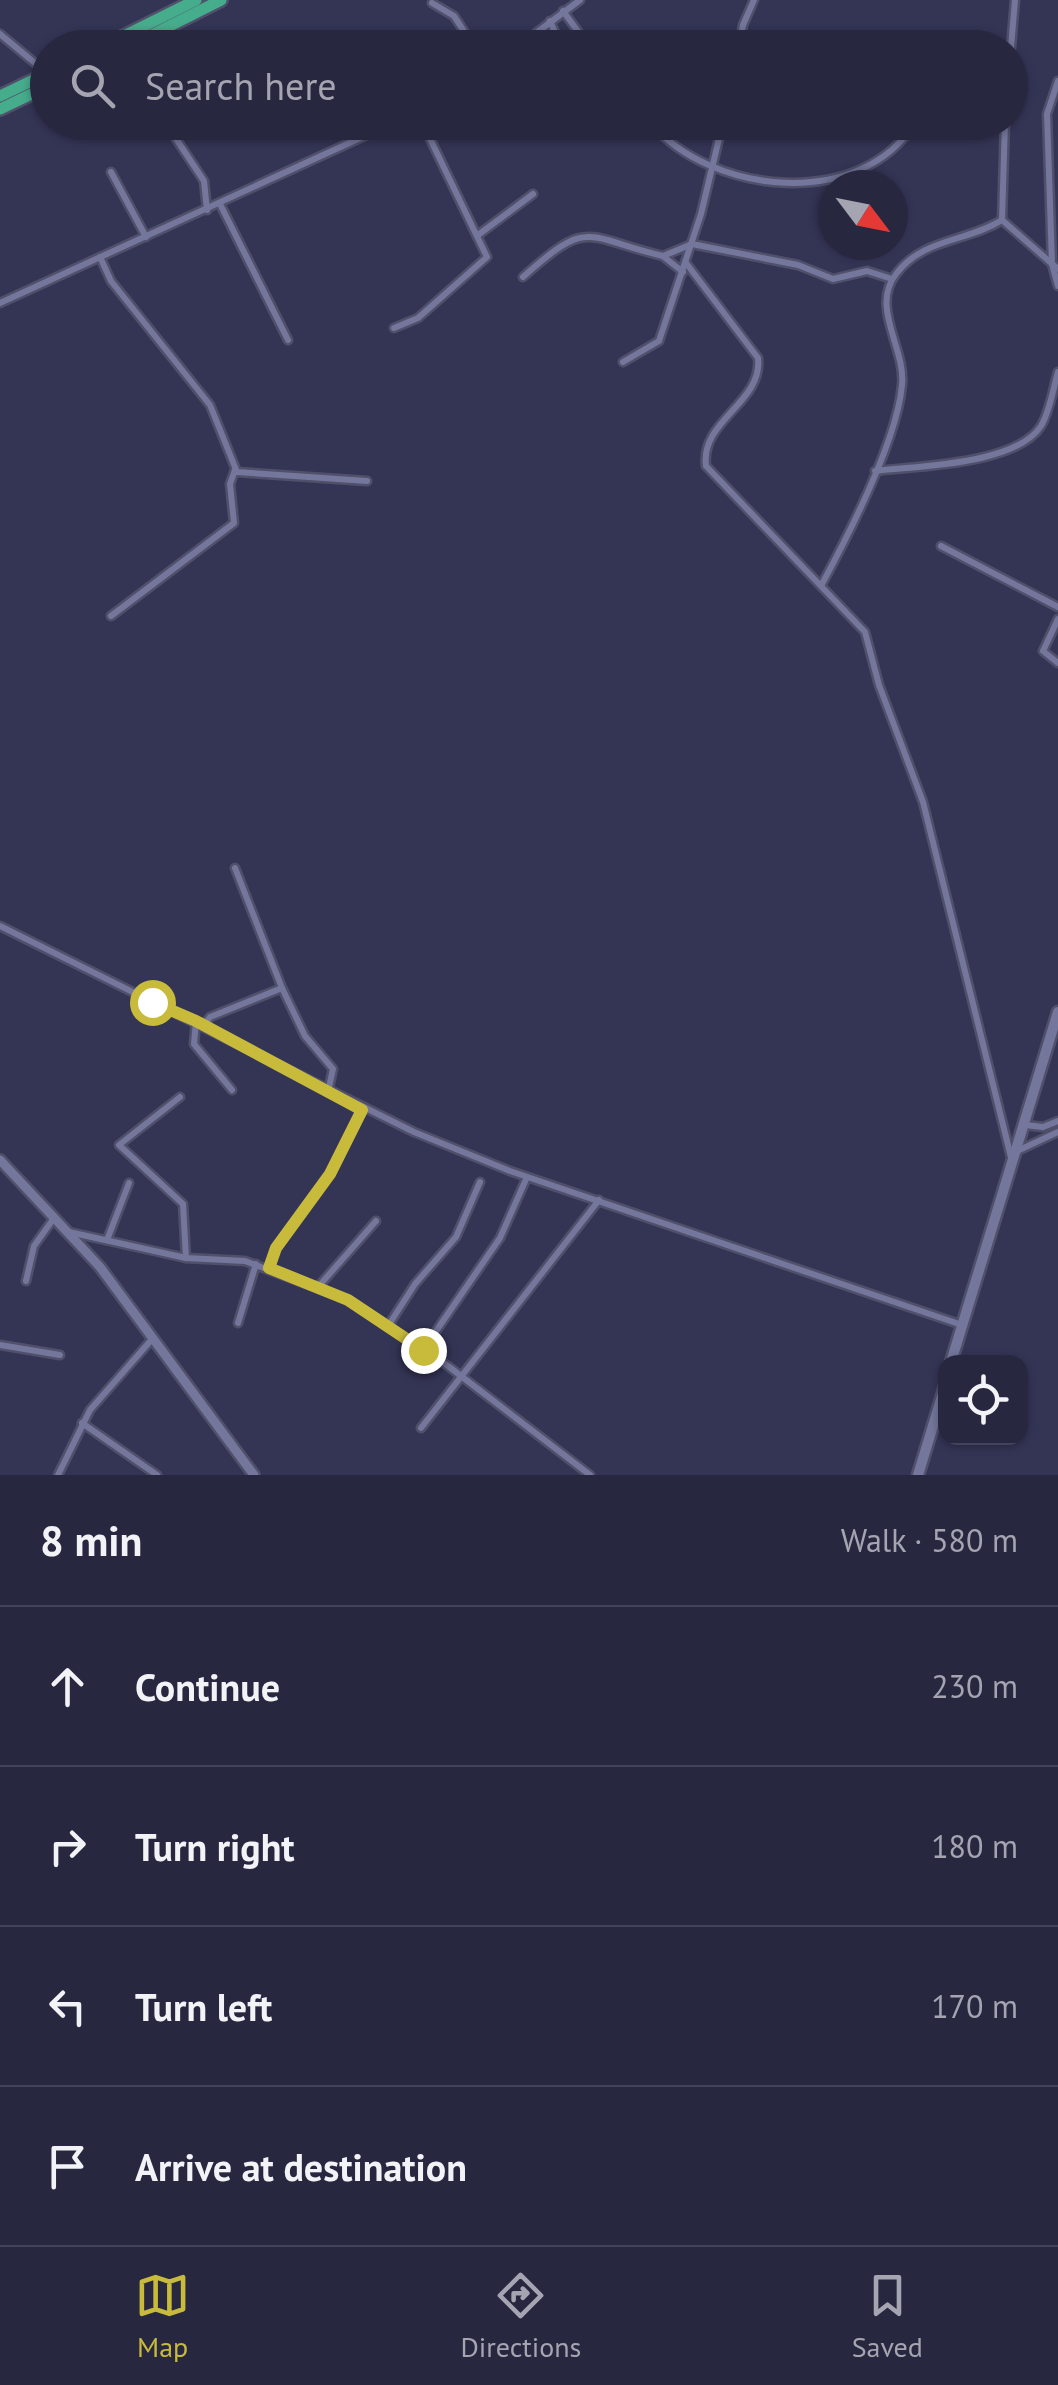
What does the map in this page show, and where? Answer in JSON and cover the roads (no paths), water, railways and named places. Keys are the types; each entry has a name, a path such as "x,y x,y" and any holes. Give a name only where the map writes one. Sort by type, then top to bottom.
{"highway":[{"path":"136,30 196,0"},
{"path":"162,30 221,0"},
{"path":"0,96 30,81"},
{"path":"0,110 30,95"}],"main road":[{"path":"954,1355 1058,1012"},
{"path":"918,1475 938,1409"}],"street":[{"path":"742,30 754,0"},
{"path":"1012,30 1015,0"},
{"path":"539,30 574,2"},
{"path":"432,3 454,16 463,30"},
{"path":"563,11 577,30"},
{"path":"550,21 554,30"},
{"path":"0,34 30,59"},
{"path":"1058,81 1047,114 1058,286"},
{"path":"177,140 204,181 207,210"},
{"path":"0,302 357,140"},
{"path":"394,328 418,318 487,257 431,140"},
{"path":"669,140 712,164 783,184 838,178 885,156 899,140"},
{"path":"623,362 660,341 692,244 719,140"},
{"path":"1002,220 1004,140"},
{"path":"111,172 146,236"},
{"path":"478,235 533,194"},
{"path":"220,204 288,340"},
{"path":"1002,220 1055,266"},
{"path":"822,584 874,470 902,394 903,376 886,308 892,279 912,258 940,241 973,237 1002,220"},
{"path":"523,277 572,237 609,240 664,256 683,272"},
{"path":"664,256 692,244 798,265 832,279 867,271 892,279"},
{"path":"100,256 111,281 210,405 235,469 242,475 367,481"},
{"path":"686,263 758,358 759,369 750,388 707,440 706,466 864,632 879,685 923,802 1013,1156 1058,1132"},
{"path":"874,470 966,462 1028,438 1041,425 1058,372"},
{"path":"112,616 234,522 230,484 235,469"},
{"path":"941,546 1058,607"},
{"path":"1058,619 1043,651 1058,663"},
{"path":"235,868 282,988 306,1036 334,1068 328,1092"},
{"path":"0,926 200,1023 362,1110 527,1177 962,1325"},
{"path":"232,1090 194,1044 200,1023 282,988"},
{"path":"180,1096 118,1144 182,1204 186,1258"},
{"path":"269,1268 276,1248 330,1174 362,1110"},
{"path":"1025,1125 1043,1127 1058,1120"},
{"path":"0,1160 68,1232 154,1337 254,1475"},
{"path":"423,1350 500,1238 527,1177"},
{"path":"388,1326 414,1284 456,1237 480,1182"},
{"path":"107,1240 129,1183"},
{"path":"421,1428 599,1200"},
{"path":"26,1281 34,1246 55,1218"},
{"path":"318,1287 376,1221"},
{"path":"68,1232 186,1258 256,1264 318,1287 423,1350 590,1475"},
{"path":"238,1323 256,1264"},
{"path":"58,1475 82,1423 154,1337"},
{"path":"0,1345 60,1355"},
{"path":"82,1423 157,1475"}]}
